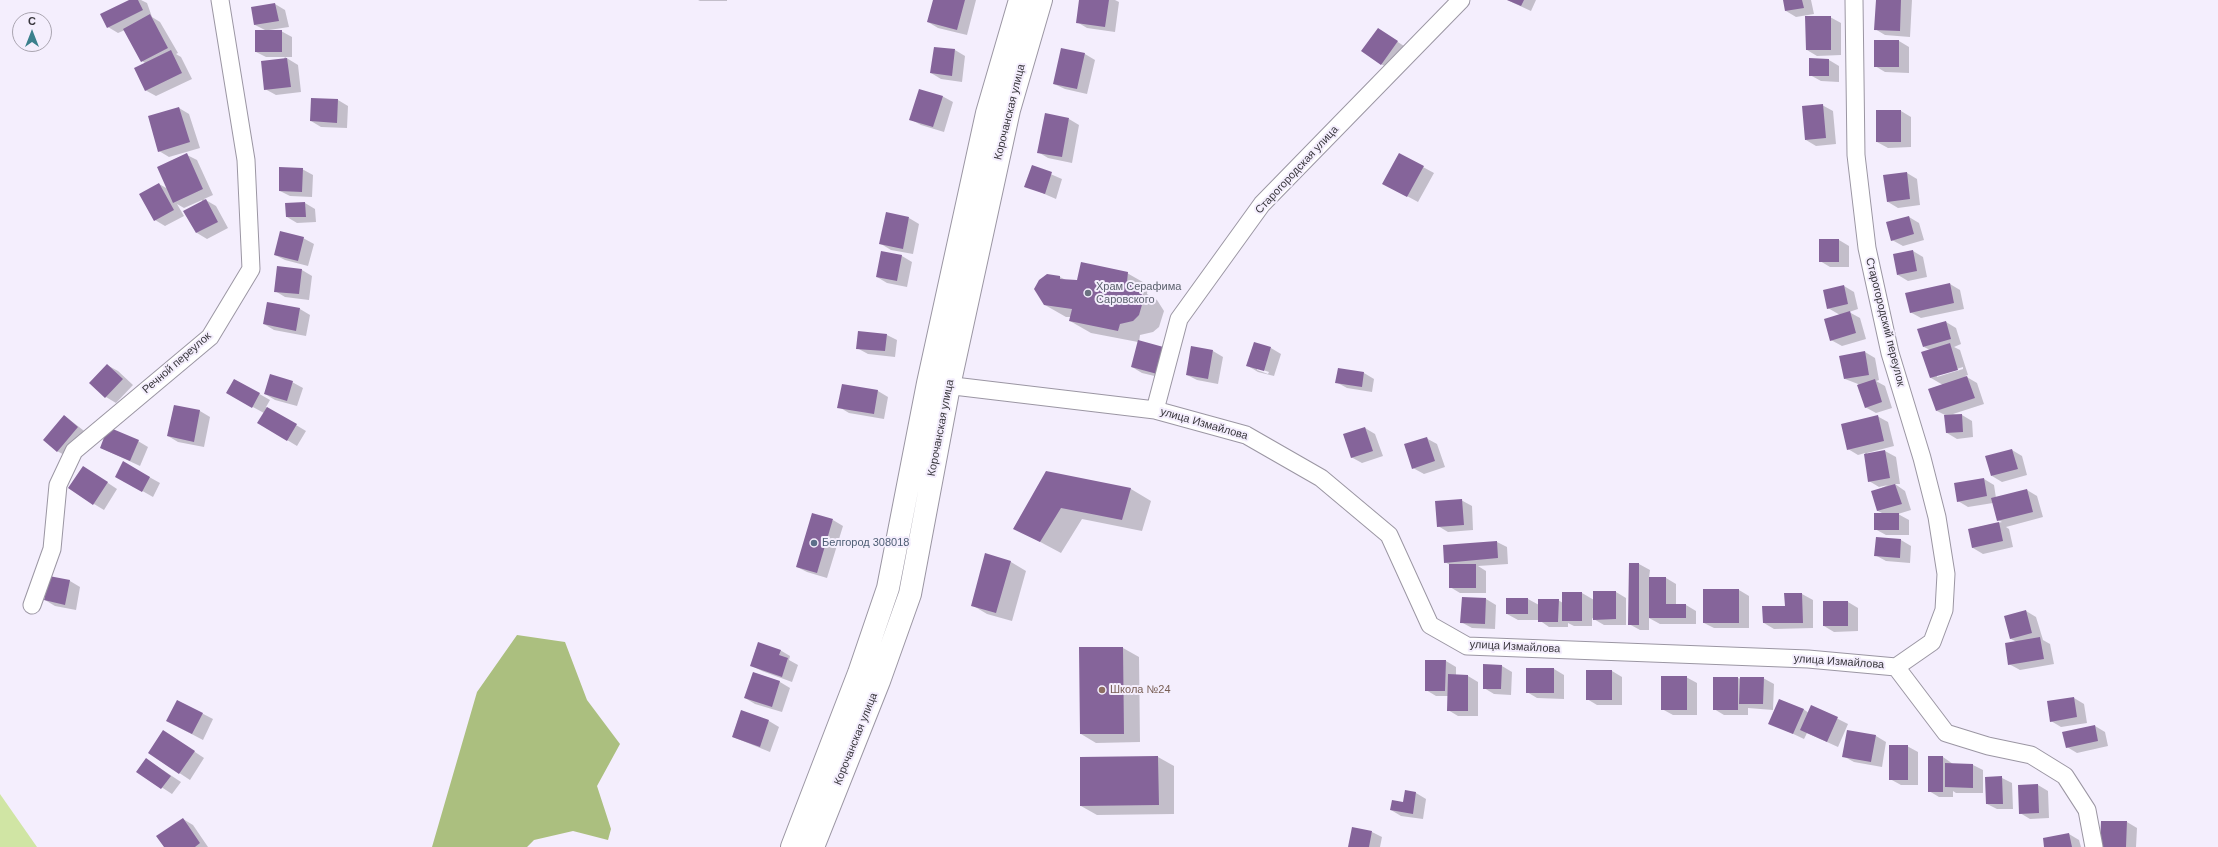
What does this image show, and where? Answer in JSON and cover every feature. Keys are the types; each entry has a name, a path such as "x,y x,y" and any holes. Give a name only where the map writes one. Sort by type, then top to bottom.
{"main road":[{"name":"Корочанская улица","path":"812,847 879,681 910,594 939,384 987,113 1020,0"},
{"name":"Корочанская улица","path":"792,847 859,673 888,588 1009,110 1041,0"}],"street":[{"name":"Речной переулок","path":"32,605 52,549 58,485 74,451 210,337 251,268 246,160 220,0"},
{"name":"Старогородская улица","path":"1155,410 1179,320 1262,204 1462,0"},
{"name":"Старогородский переулок","path":"1854,0 1856,155 1867,248 1890,353 1922,458 1937,517 1946,574 1944,610 1932,642 1896,667"},
{"name":"улица Измайлова","path":"939,384 1155,410 1246,435 1320,478 1389,535 1430,625 1467,646 1808,659 1896,667 1946,733 1988,746 2031,756 2065,776 2087,810 2094,847"}],"green space":[{"path":"517,635 565,642 587,700 620,744 597,786 611,829 608,840 573,831 534,840 527,847 432,847 477,692"},
{"path":"0,794 37,847 0,847"}],"building":[{"path":"129,0 138,0 143,10 107,28 100,14"},
{"path":"933,0 965,0 957,30 927,22"},
{"path":"1079,0 1109,0 1105,27 1076,23"},
{"path":"1507,0 1524,0 1521,6"},
{"path":"1783,0 1802,0 1804,8 1785,11"},
{"path":"1876,0 1901,0 1900,31 1874,30"},
{"path":"275,3 279,21 254,25 251,7"},
{"path":"150,14 168,48 141,62 123,29"},
{"path":"1805,16 1831,16 1831,50 1806,50"},
{"path":"1378,28 1398,41 1381,65 1361,51"},
{"path":"255,30 282,30 282,52 255,52"},
{"path":"1874,40 1899,40 1899,67 1874,67"},
{"path":"934,47 955,49 952,76 930,73"},
{"path":"1061,48 1085,53 1077,89 1053,84"},
{"path":"171,50 182,73 145,91 134,68"},
{"path":"287,58 291,87 264,90 261,61"},
{"path":"1809,58 1829,59 1829,76 1809,76"},
{"path":"919,89 943,96 933,127 909,120"},
{"path":"311,98 338,99 337,123 310,121"},
{"path":"1823,104 1826,138 1805,140 1802,106"},
{"path":"179,107 190,142 158,152 148,116"},
{"path":"1876,110 1901,110 1901,142 1876,142"},
{"path":"1045,113 1069,118 1062,157 1037,153"},
{"path":"187,153 203,189 173,203 157,167"},
{"path":"1399,153 1424,166 1407,197 1382,184"},
{"path":"1032,165 1052,172 1045,194 1024,187"},
{"path":"279,167 303,168 302,192 279,191"},
{"path":"1907,172 1910,199 1887,202 1883,175"},
{"path":"159,183 174,210 154,221 139,194"},
{"path":"206,199 218,222 196,233 183,211"},
{"path":"305,202 306,217 286,217 285,203"},
{"path":"886,212 909,217 903,249 879,244"},
{"path":"1909,216 1914,234 1891,241 1886,222"},
{"path":"280,231 304,237 298,261 274,255"},
{"path":"1819,239 1839,239 1839,262 1819,262"},
{"path":"1913,250 1917,271 1897,275 1893,254"},
{"path":"881,251 902,255 897,281 876,277"},
{"name":"Храм Серафима Саровского","path":"1081,262 1128,272 1127,282 1137,287 1144,298 1139,315 1133,321 1120,324 1118,331 1069,321 1072,309 1044,305 1034,289 1039,280 1047,274 1060,276 1060,279 1077,280"},
{"path":"277,266 302,269 299,294 274,292"},
{"path":"1950,283 1954,303 1910,313 1905,293"},
{"path":"1844,285 1848,304 1827,309 1823,290"},
{"path":"267,302 300,308 296,331 263,324"},
{"path":"1850,311 1856,333 1830,341 1824,319"},
{"path":"1946,321 1951,339 1923,347 1917,329"},
{"path":"858,331 887,334 885,351 856,349"},
{"path":"1138,340 1167,348 1161,375 1131,367"},
{"path":"1254,342 1271,347 1264,371 1246,366"},
{"path":"1950,343 1958,370 1930,378 1921,352"},
{"path":"1191,346 1213,350 1208,379 1186,375"},
{"path":"1865,351 1869,375 1844,379 1839,356"},
{"path":"107,364 123,379 105,398 89,383"},
{"path":"1338,368 1364,372 1362,387 1335,383"},
{"path":"270,374 293,381 287,401 264,394"},
{"path":"1967,376 1975,398 1936,411 1928,389"},
{"path":"234,379 260,393 252,408 226,393"},
{"path":"1875,379 1882,402 1865,408 1857,385"},
{"path":"842,384 878,390 874,414 837,408"},
{"path":"174,405 200,410 194,442 167,436"},
{"path":"267,407 297,424 287,441 257,423"},
{"path":"1962,414 1963,432 1946,433 1944,415"},
{"path":"64,415 78,427 57,452 43,440"},
{"path":"1878,415 1884,441 1847,450 1841,424"},
{"path":"108,427 139,440 130,461 100,448"},
{"path":"1365,427 1373,451 1351,458 1343,434"},
{"path":"1427,437 1435,461 1412,469 1404,444"},
{"path":"2012,449 2018,469 1991,476 1985,456"},
{"path":"1885,450 1890,478 1868,482 1864,454"},
{"path":"123,461 150,477 142,492 115,477"},
{"path":"83,466 108,482 93,505 68,488"},
{"path":"1046,471 1131,488 1122,520 1061,508 1040,542 1013,529"},
{"path":"1984,478 1987,496 1957,502 1954,483"},
{"path":"1895,484 1902,504 1877,511 1871,491"},
{"path":"2027,489 2033,512 1997,521 1991,498"},
{"path":"1462,499 1464,525 1437,527 1435,501"},
{"name":"Белгород 308018","path":"812,513 833,519 817,573 796,567"},
{"path":"1874,513 1899,513 1899,530 1874,530"},
{"path":"1999,522 2003,541 1972,548 1968,529"},
{"path":"1876,537 1901,539 1900,558 1874,556"},
{"path":"1497,541 1498,558 1444,563 1443,545"},
{"path":"985,553 1011,561 996,613 971,606"},
{"path":"1629,563 1639,563 1639,625 1628,625"},
{"path":"1449,564 1476,564 1476,588 1449,588"},
{"path":"49,576 70,580 65,605 44,600"},
{"path":"1649,577 1666,577 1666,604 1686,604 1686,618 1649,618"},
{"path":"1703,589 1739,589 1739,623 1703,623"},
{"path":"1593,591 1616,591 1616,619 1593,620"},
{"path":"1562,592 1582,592 1582,621 1562,621"},
{"path":"1784,593 1802,593 1803,623 1763,623 1762,606 1785,606"},
{"path":"1462,597 1486,598 1485,624 1460,623"},
{"path":"1506,598 1528,598 1528,614 1506,614"},
{"path":"1538,599 1559,599 1558,622 1538,622"},
{"path":"1823,601 1848,601 1848,626 1823,626"},
{"path":"2026,610 2032,633 2010,639 2004,616"},
{"path":"2040,637 2044,659 2008,665 2005,643"},
{"path":"758,642 781,650 779,655 788,658 782,677 750,666"},
{"name":"Школа №24","path":"1079,647 1123,647 1124,734 1080,734"},
{"path":"1425,660 1446,660 1445,691 1425,691"},
{"path":"1483,664 1502,665 1501,689 1483,689"},
{"path":"1526,668 1554,668 1554,693 1526,693"},
{"path":"1586,670 1612,670 1612,700 1586,700"},
{"path":"753,672 780,681 772,707 744,698"},
{"path":"1448,674 1468,675 1468,711 1447,711"},
{"path":"1661,676 1687,676 1687,710 1661,710"},
{"path":"1713,677 1738,677 1738,710 1713,710"},
{"path":"1740,677 1764,677 1763,704 1739,704"},
{"path":"2074,697 2077,717 2050,722 2047,701"},
{"path":"1779,699 1804,709 1793,734 1768,724"},
{"path":"177,700 203,713 192,734 166,721"},
{"path":"1811,705 1838,717 1827,742 1800,730"},
{"path":"741,710 769,720 760,747 732,737"},
{"path":"2095,725 2098,741 2066,748 2062,732"},
{"path":"163,730 195,751 179,774 148,753"},
{"path":"1847,730 1876,735 1871,762 1842,757"},
{"path":"1889,745 1908,745 1908,780 1889,780"},
{"path":"1158,756 1159,805 1080,806 1080,757"},
{"path":"1928,756 1943,756 1943,792 1928,792"},
{"path":"146,758 171,776 161,789 136,772"},
{"path":"1945,763 1973,764 1973,788 1945,787"},
{"path":"2002,776 2003,804 1986,804 1985,777"},
{"path":"2038,784 2039,813 2019,814 2018,785"},
{"path":"1405,790 1416,792 1413,814 1390,810 1392,800 1403,802"},
{"path":"183,818 200,843 195,847 164,847 156,836"},
{"path":"2101,821 2127,821 2126,847 2100,847"},
{"path":"1352,827 1372,831 1369,847 1348,847"},
{"path":"2069,833 2072,847 2044,847 2043,838"}],"place":[{"name":"Храм Серафима Саровского","path":"1088,293"},
{"name":"Белгород 308018","path":"814,543"},
{"name":"Школа №24","path":"1102,690"}]}
